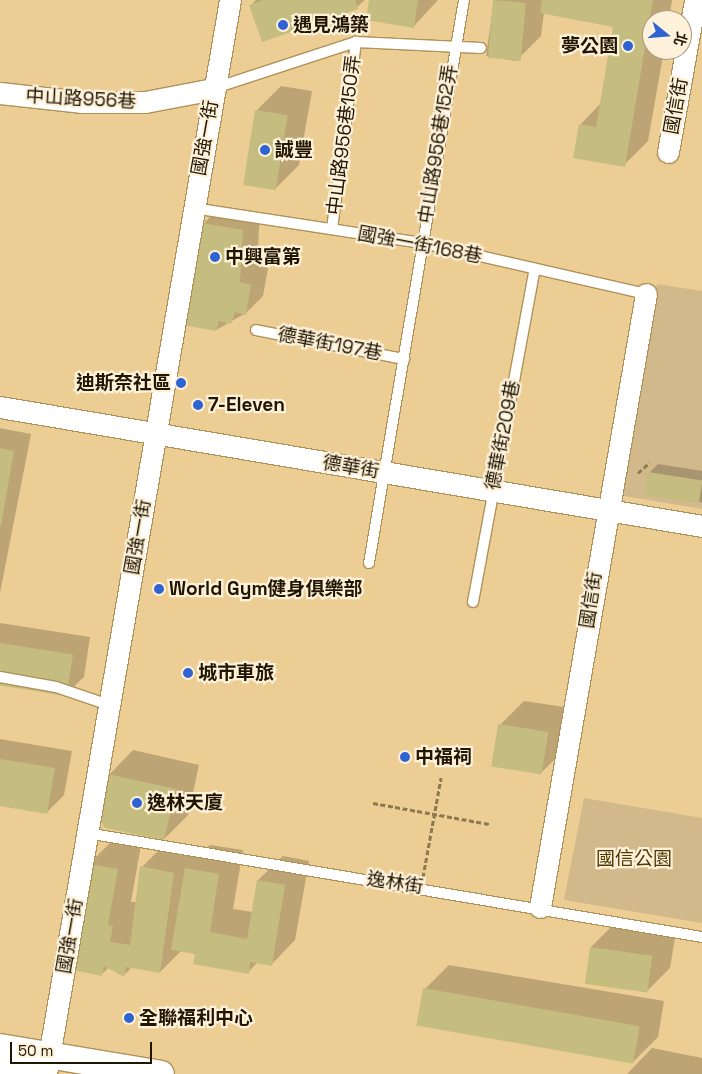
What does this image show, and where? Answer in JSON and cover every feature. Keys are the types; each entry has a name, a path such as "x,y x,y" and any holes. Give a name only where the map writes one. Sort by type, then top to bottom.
{"street":[{"name":"國強一街","path":"47,1065 192,208 230,0"},
{"name":"國信街","path":"668,152 695,0"},
{"name":"中山路956巷","path":"0,93 81,102 145,102 214,89"},
{"name":"國信街","path":"540,907 606,508 646,294"},
{"name":"德華街","path":"0,407 386,474 493,488 702,526"},
{"path":"0,1047 47,1065 161,1074"},
{"path":"0,1069 30,1074"}],"lane":[{"path":"454,46 464,0"},
{"name":"中山路956巷","path":"214,89 356,42 481,48"},
{"name":"中山路956巷150弄","path":"332,228 356,42"},
{"name":"中山路956巷152弄","path":"423,243 454,46"},
{"name":"國強一街168巷","path":"192,208 423,243 646,294"},
{"name":"德華街197巷","path":"369,563 386,474 423,243"},
{"name":"德華街209巷","path":"474,602 493,488 535,269"},
{"name":"德華街197巷","path":"256,330 404,359"},
{"path":"0,677 56,687 109,705"},
{"name":"逸林街","path":"87,833 540,907 702,937"}],"path":[{"path":"638,472 649,463"},
{"path":"421,887 441,778"},
{"path":"373,803 489,824"}],"green space":[{"path":"657,284 702,291 702,509 618,495"},
{"name":"國信公園","path":"584,798 702,818 702,923 564,900"}],"building":[{"name":"遇見鴻築","path":"263,0 355,0 358,9 262,42 249,5"},
{"path":"369,0 418,0 414,28 366,20"},
{"name":"夢公園","path":"493,0 526,3 521,61 488,58"},
{"path":"542,0 653,0 651,10 642,10 643,60 625,167 573,158 579,124 596,127 613,27 540,13"},
{"name":"誠豐","path":"255,110 288,115 276,190 243,185"},
{"name":"中興富第","path":"202,223 243,230 240,282 251,285 246,315 235,312 231,324 219,321 216,331 178,324"},
{"path":"0,448 14,451 1,526 0,526"},
{"path":"648,472 702,481 699,503 644,495"},
{"path":"0,643 73,655 67,696 0,686"},
{"path":"498,724 548,732 542,774 491,766"},
{"path":"0,759 55,768 47,814 0,806"},
{"name":"逸林天廈","path":"108,774 176,789 164,840 105,828 98,817"},
{"path":"88,864 118,869 108,925 113,926 110,942 130,945 140,866 174,873 160,973 126,967 124,977 104,966 102,976 68,969"},
{"path":"185,868 219,874 210,932 247,939 257,880 285,885 272,966 250,962 249,974 193,964 195,954 171,950"},
{"path":"590,947 652,956 647,992 585,984"},
{"path":"423,988 640,1026 633,1064 416,1025"}],"place":[{"name":"遇見鴻築","path":"283,25"},
{"name":"夢公園","path":"628,46"},
{"name":"誠豐","path":"265,150"},
{"name":"中興富第","path":"215,257"},
{"name":"迪斯奈社區","path":"181,383"},
{"name":"7-Eleven","path":"198,405"},
{"name":"World Gym健身俱樂部","path":"159,589"},
{"name":"城市車旅","path":"188,673"},
{"name":"中福祠","path":"405,757"},
{"name":"逸林天廈","path":"137,803"},
{"name":"全聯福利中心","path":"129,1018"}]}
